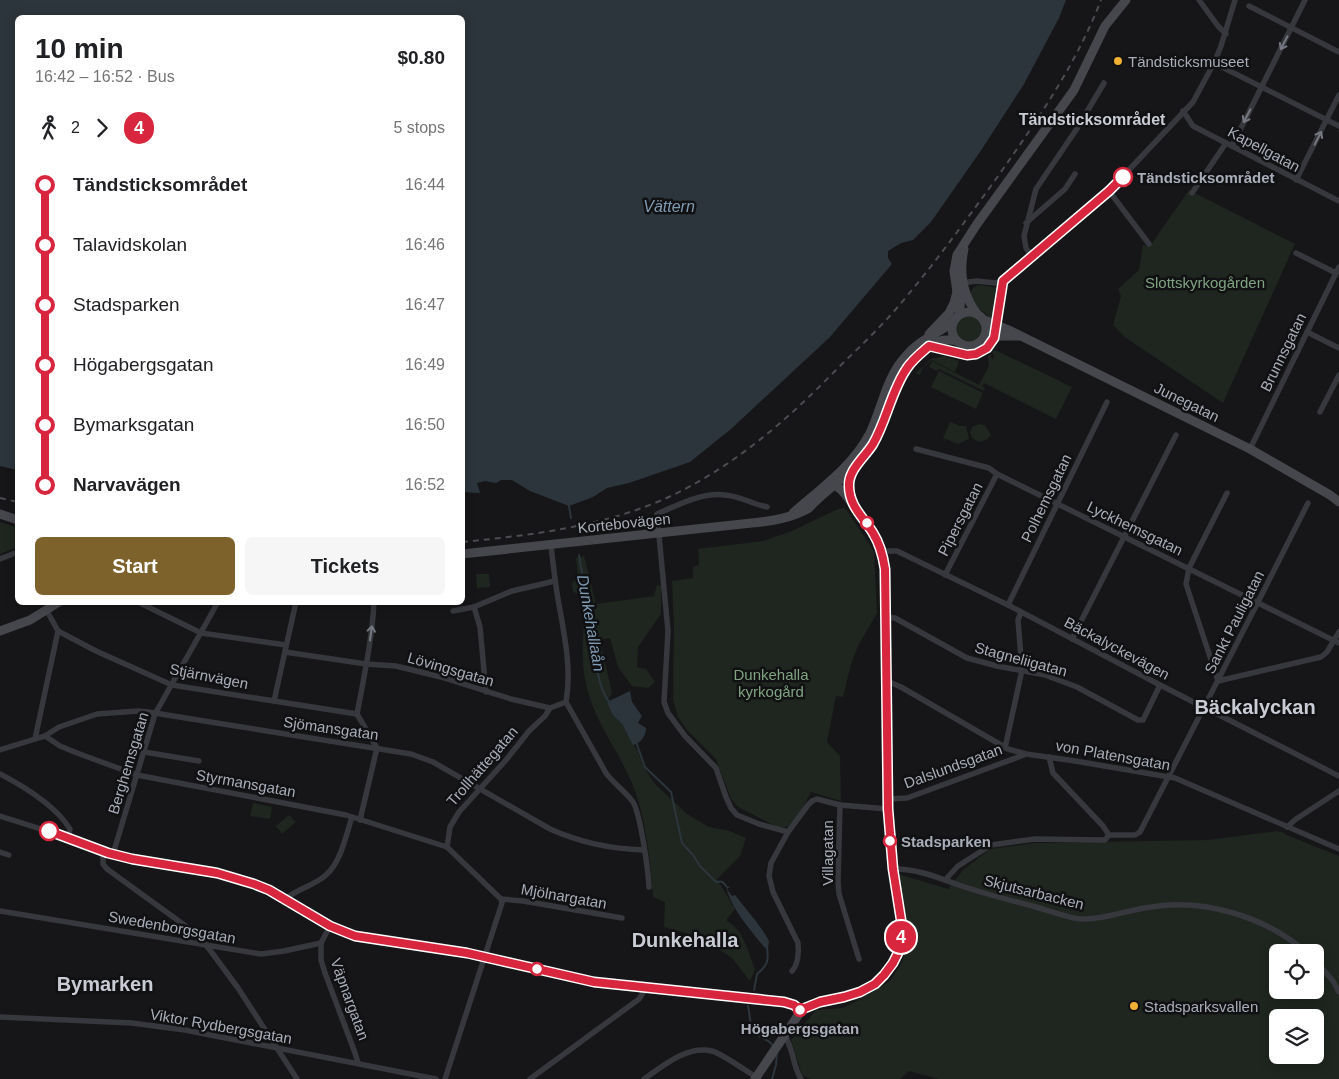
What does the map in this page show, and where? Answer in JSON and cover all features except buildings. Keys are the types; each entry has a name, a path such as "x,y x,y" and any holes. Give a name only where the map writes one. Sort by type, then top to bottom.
{"street":[{"path":"926,338 949,313 954,303 959,286 965,244 977,224 1074,90 1105,26 1126,0"},
{"path":"1200,0 1226,34"},
{"path":"959,286 976,281 995,283 1003,281 1109,191 1193,102 1214,63 1226,34 1235,0"},
{"path":"1192,193 1229,144 1262,86 1305,0"},
{"path":"1249,6 1339,52"},
{"path":"1214,63 1339,126"},
{"path":"1032,257 1026,248 1024,236 1034,194 1039,182 1076,130 1104,83"},
{"path":"1296,180 1339,95"},
{"name":"Kapellgatan","path":"1183,111 1193,126 1339,201"},
{"path":"1026,223 1065,188 1075,174"},
{"path":"1109,191 1149,244"},
{"path":"1296,253 1338,270"},
{"name":"Brunnsgatan","path":"1250,449 1338,270"},
{"path":"959,286 980,317 986,331 982,340 970,346 963,345 957,341 952,332 961,299 959,286"},
{"path":"957,318 967,312 980,317"},
{"name":"Junegatan","path":"980,317 1250,449 1339,502"},
{"name":"Kortebovägen","path":"789,516 835,485 870,433 885,392 898,366 908,352 926,338 944,329 957,318"},
{"path":"1307,332 1339,348"},
{"name":"Junegatan","path":"982,340 1000,336 1019,336"},
{"name":"Kortebovägen","path":"465,554 752,523 801,513 856,466 873,443 898,384 913,360 929,346 939,341 947,339 957,341"},
{"path":"1320,412 1339,375"},
{"name":"Polhemsgatan","path":"1008,605 1107,402"},
{"path":"1072,639 1176,435"},
{"name":"Lyckhemsgatan","path":"916,448 977,466 987,467 997,474 1337,642"},
{"path":"854,507 849,487 856,466"},
{"name":"Pipersgatan","path":"945,575 997,474"},
{"path":"644,1079 676,1058 690,1052 703,1050 713,1051 755,1078 800,1010 820,1002 860,992 875,984 893,963 898,953 902,926 893,869 888,809 885,569 882,551 873,533 840,488 835,485"},
{"path":"1227,493 1189,568 1187,579 1187,589 1218,681 1320,657 1328,652 1337,642 1339,632"},
{"path":"767,507 726,495 714,495 697,498 657,514 668,631 664,702 668,713 685,736 716,768 726,797 737,815 759,824 788,832"},
{"name":"Sankt Pauligatan","path":"1109,835 1134,835 1140,832 1308,502"},
{"path":"0,514 15,519"},
{"path":"551,546 568,667 569,684 566,702 606,773 626,794 636,808 649,887"},
{"name":"Bäckalyckevägen","path":"882,551 897,551 1008,605 1339,776"},
{"path":"0,559 15,553"},
{"path":"453,611 474,607 512,591 555,581"},
{"path":"0,631 30,620 55,605"},
{"path":"144,605 201,633 286,645"},
{"name":"Berghemsgatan","path":"113,854 155,714 216,605"},
{"path":"274,701 295,605"},
{"path":"360,820 377,748 357,714 374,605"},
{"path":"474,607 480,626 486,692"},
{"path":"35,740 58,631 46,611"},
{"path":"1005,748 1022,670 1018,620 1021,612"},
{"name":"Stagneliigatan","path":"885,617 895,618 967,658 1045,675 1077,688 1138,720 1143,720 1160,685"},
{"name":"Stjärnvägen","path":"58,631 172,685 357,714"},
{"name":"Lövingsgatan","path":"284,652 417,670 486,692 550,708"},
{"name":"von Platensgatan","path":"886,681 901,687 1005,748 1026,754 1169,777 1339,849"},
{"name":"Trollhättegatan","path":"447,847 448,834 454,819 550,708 566,702"},
{"name":"Sjömansgatan","path":"0,750 35,740 59,727 97,714 138,711 396,750 434,762 550,829 568,837 595,846 644,850"},
{"name":"Styrmansgatan","path":"45,736 54,743 77,753 137,775 352,817 447,847"},
{"path":"144,752 199,761"},
{"name":"Dalslundsgatan","path":"889,799 907,798 1026,754"},
{"path":"945,880 958,866 991,845 1035,839 1105,840 1109,835 1053,772 1050,757"},
{"path":"0,774 40,798 54,810 70,829 68,838"},
{"path":"1287,827 1339,791"},
{"path":"792,971 797,961 798,943 773,892 770,876 771,863 788,832 812,801 822,800 840,805 888,809"},
{"name":"Villagatan","path":"840,805 839,894 859,958"},
{"path":"0,816 68,838 103,852 217,873 254,884 286,899 330,926 363,937 484,956 594,982 784,1002 794,1005 800,1010"},
{"path":"286,899 294,892 327,874 337,859 352,817"},
{"path":"445,1079 500,911 502,898 447,847"},
{"path":"0,852 9,855"},
{"path":"103,852 103,864 107,869 187,927 207,946 223,965 297,1079"},
{"name":"Skjutsarbacken","path":"893,869 909,870 1080,919 1103,917 1169,904 1192,905 1231,913 1255,922 1281,934 1295,944"},
{"name":"Mjölnargatan","path":"502,898 622,918"},
{"name":"Swedenborgsgatan","path":"0,911 261,954 321,943"},
{"path":"321,943 330,926"},
{"name":"Väpnargatan","path":"321,943 321,960 358,1063"},
{"path":"1324,970 1339,992"},
{"path":"530,1079 640,999 646,987"},
{"name":"Viktor Rydbergsgatan","path":"0,1017 132,1023 212,1034 436,1079"},
{"path":"782,1039 790,1042 800,1079"}],"green space":[{"name":"Slottskyrkogården","path":"1189,190 1295,244 1223,403 1126,338 1113,325 1121,296 1118,289 1139,270 1143,245 1150,246"},
{"path":"979,285 999,288 993,322 975,306 970,293 974,287"},
{"path":"969,316 978,320 982,329 978,338 969,342 960,338 956,329 960,320"},
{"path":"995,350 1072,387 1056,419 984,383 982,386 985,388 984,391 939,369 937,371 929,367 932,361 979,385 989,366 988,356 990,354 993,360 992,352"},
{"path":"944,356 959,361 955,372 932,360 923,367 920,375 916,373 931,359"},
{"path":"939,371 983,393 976,409 931,387"},
{"path":"950,422 966,426 969,439 958,444 943,438"},
{"path":"979,424 985,425 991,435 986,440 980,442 973,439 970,433 972,427"},
{"name":"Dunkehalla kyrkogård","path":"845,508 874,551 877,613 858,646 851,664 843,697 836,696 827,742 840,756 841,801 811,792 794,821 785,828 779,828 738,807 731,799 716,759 687,730 678,717 673,699 674,625 672,581 693,578 693,567 699,565 698,549 763,541 792,531 838,509"},
{"path":"0,522 15,527 15,548 0,554"},
{"path":"584,556 596,604 654,596 657,585 661,586 661,614 638,647 637,667 646,669 655,682 648,688 632,686 618,667 610,638 600,640 612,693 607,702 612,714 622,724 655,784 687,814 709,827 730,831 746,838 740,856 717,879 735,909 727,921 733,925 741,936 748,949 755,970 750,981 732,958 700,937 664,927 665,902 653,897 646,838 636,794 626,769 595,713 587,688 583,665 586,597 573,592 572,584 578,576 576,558"},
{"path":"476,574 489,574 490,587 477,588"},
{"path":"253,803 272,807 270,819 250,816"},
{"path":"289,815 296,822 282,834 276,826"},
{"name":"Stadsparken","path":"1278,831 1339,856 1339,1079 939,1079 909,1071 900,1079 811,1079 802,1075 791,1040 816,1010 843,1008 864,997 890,981 902,962 909,938 898,874 948,889 963,870 990,849 1035,843 1208,840"}],"water":[{"name":"Vättern","path":"0,0 1066,0 1059,18 1024,84 931,222 913,240 901,243 888,251 888,258 892,264 830,337 731,429 690,462 629,483 607,488 593,497 569,506 530,491 512,480 501,480 496,483 485,481 477,483 480,493 465,492 465,15 15,15 15,470 0,466"},
{"path":"630,691 632,702 642,716 638,723 646,728 642,739 633,745 622,724 612,714 607,702"},
{"path":"726,886 730,887 727,889 732,896 735,895 762,929 769,941 768,949 764,947 732,903 728,894"}],"waterway":[{"name":"Dunkehallaån","path":"569,506 571,518"},
{"name":"Dunkehallaån","path":"579,555 590,608 597,671 604,694 610,703"},
{"name":"Dunkehallaån","path":"636,742 645,767 671,792 682,843 700,866 716,882 722,882 726,886"},
{"name":"Dunkehallaån","path":"754,990 757,974 766,963 768,956 767,948"},
{"name":"Dunkehallaån","path":"748,1006 753,1031 773,1046"},
{"name":"Dunkehallaån","path":"772,1079 777,1052"}],"railway":[{"path":"465,542 570,528 648,506 673,495 718,470 778,425 881,325 948,245 1026,136 1054,92 1080,47 1101,0"},
{"path":"0,498 15,501"}],"bus line":[{"name":"4","path":"49,831 103,852 132,859 217,873 254,884 286,899 330,926 355,936 484,956 594,982 784,1002 798,1007 800,1010 820,1002 860,992 875,984 893,963 898,953 902,926 893,869 888,809 885,569 882,551 874,534 854,507 849,487 850,480 856,466 865,456 882,426 898,384 913,360 929,346 967,355 980,353 987,348 994,338 1003,281 1123,177"}],"place":[{"name":"Tändsticksmuseet","path":"1118,61"},
{"name":"Tändsticksområdet","path":"1123,177"},
{"name":"Stadsparken","path":"890,841"},
{"name":"Stadsparksvallen","path":"1134,1006"},
{"name":"Högabergsgatan","path":"800,1010"}],"district":[{"name":"Tändsticksområdet","path":"1092,119"},
{"name":"Bäckalyckan","path":"1255,707"},
{"name":"Dunkehalla","path":"685,940"},
{"name":"Bymarken","path":"105,984"}]}
